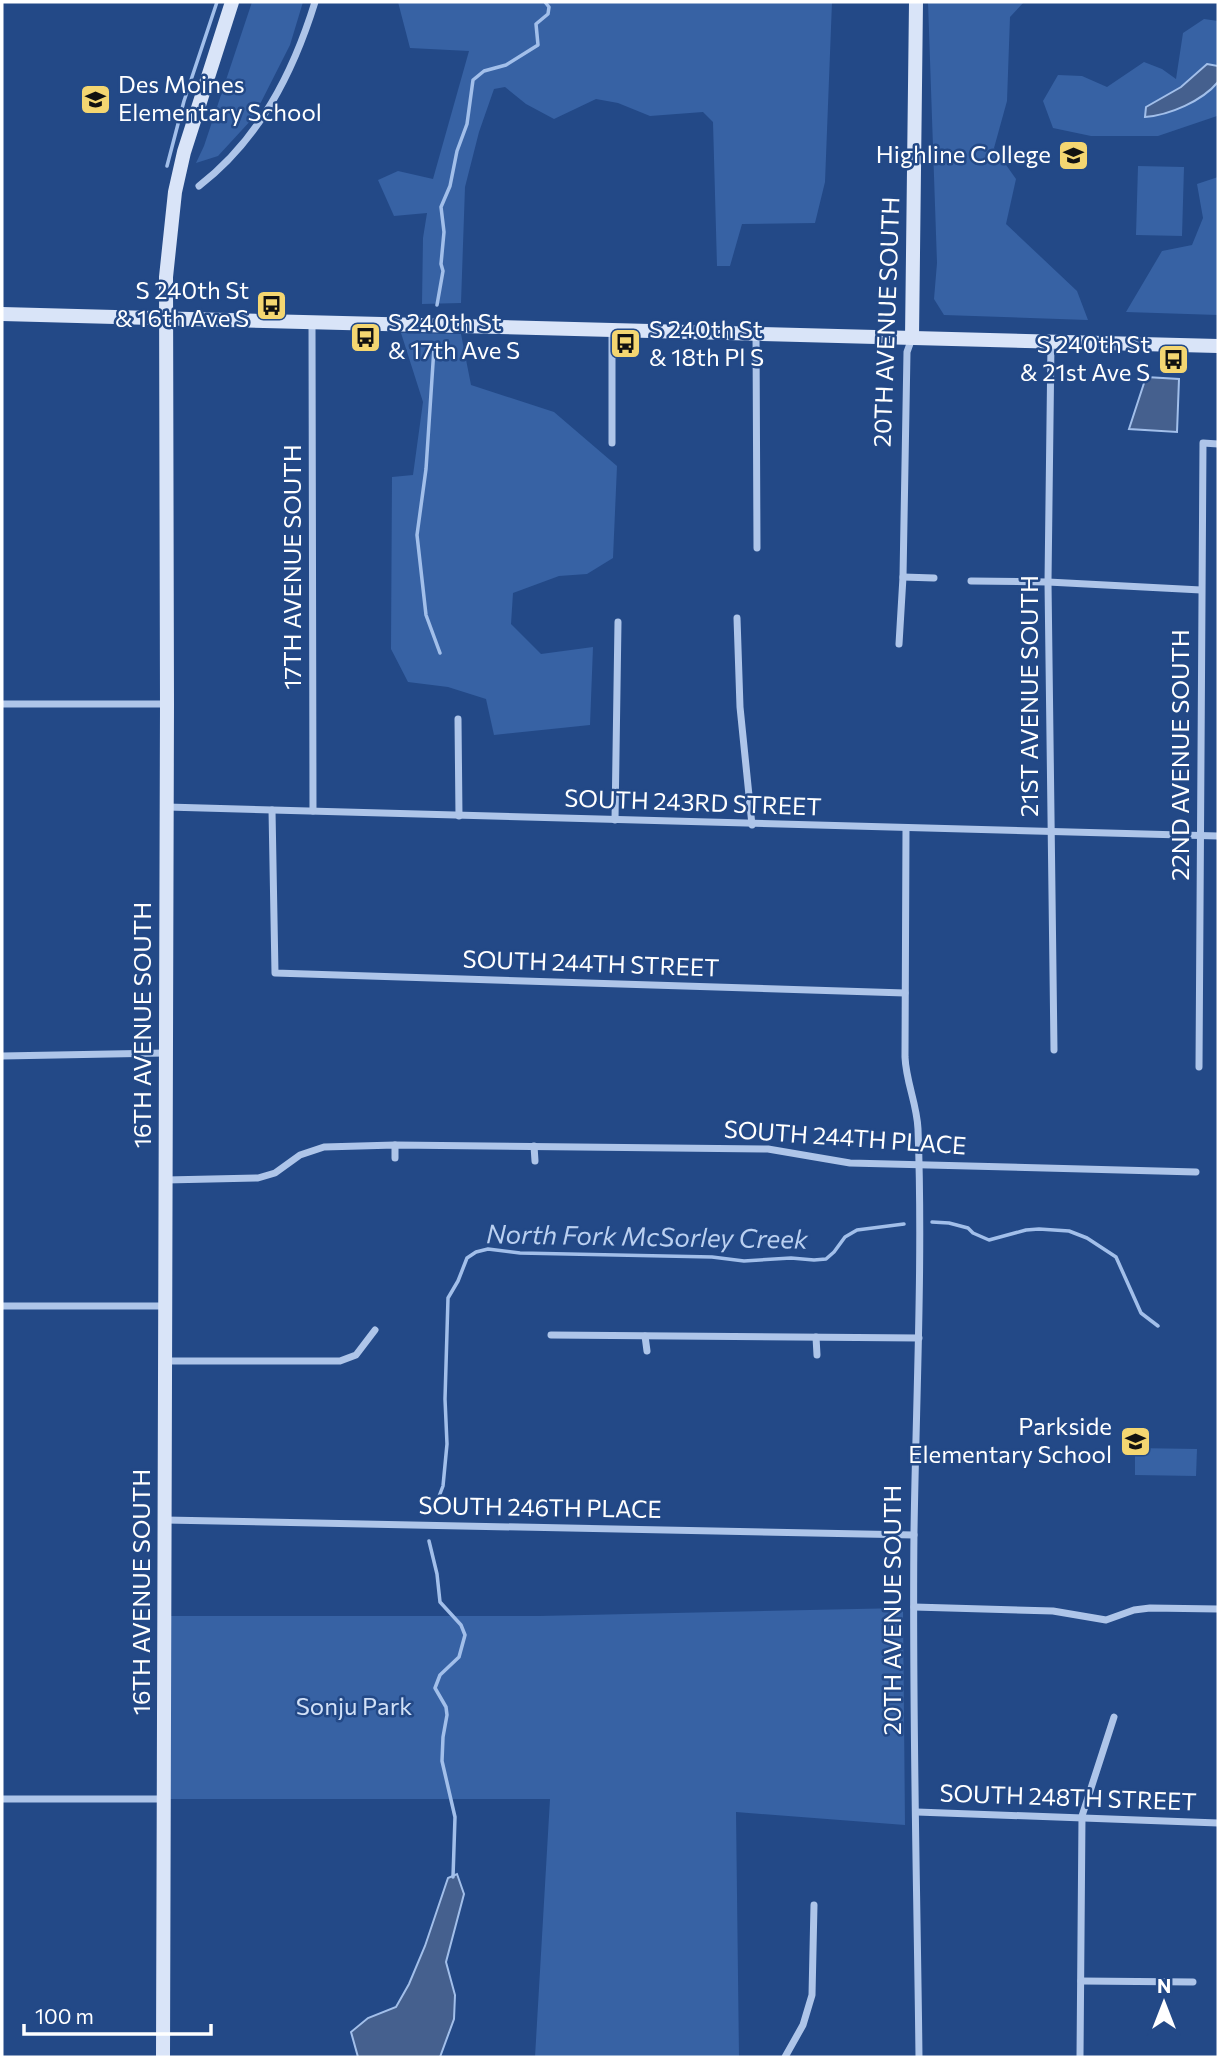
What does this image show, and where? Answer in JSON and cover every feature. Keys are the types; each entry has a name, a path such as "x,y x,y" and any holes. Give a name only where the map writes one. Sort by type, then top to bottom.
{"main road":[{"name":"16TH AVENUE SOUTH","path":"163,2057 167,252 175,192 194,119 232,2"},
{"name":"20TH AVENUE SOUTH","path":"912,338 916,2"},
{"path":"2,314 1218,346"}],"street":[{"path":"199,186 226,164 262,120 286,77 315,2"},
{"name":"17TH AVENUE SOUTH","path":"312,322 313,811"},
{"path":"612,330 612,443"},
{"path":"756,332 757,548"},
{"name":"20TH AVENUE SOUTH","path":"899,644 903,577 907,352 912,338"},
{"name":"21ST AVENUE SOUTH","path":"1051,342 1048,582 1054,1050"},
{"name":"22ND AVENUE SOUTH","path":"1199,1067 1203,443 1218,443"},
{"path":"903,577 934,578"},
{"path":"971,581 1202,590"},
{"path":"737,618 740,707 752,825"},
{"path":"615,820 618,622"},
{"path":"2,704 167,704"},
{"path":"458,719 459,816"},
{"name":"SOUTH 243RD STREET","path":"167,807 1218,836"},
{"name":"SOUTH 244TH STREET","path":"272,810 275,973 905,993"},
{"name":"20TH AVENUE SOUTH","path":"906,828 906,1072 917,1113 919,1165 919,1338 914,1535 919,2057"},
{"path":"2,1056 166,1053"},
{"path":"395,1145 395,1157"},
{"name":"SOUTH 244TH PLACE","path":"166,1180 258,1178 275,1172 300,1155 324,1147 395,1145 768,1149 835,1161 1196,1172"},
{"path":"534,1146 535,1161"},
{"path":"2,1306 165,1306"},
{"path":"165,1362 340,1362 356,1355 375,1330"},
{"path":"551,1335 919,1338"},
{"path":"645,1336 647,1352"},
{"path":"816,1337 817,1355"},
{"name":"SOUTH 246TH PLACE","path":"164,1520 914,1535"},
{"path":"914,1607 1053,1611 1106,1620 1134,1610 1150,1608 1218,1609"},
{"path":"1080,2057 1082,1816 1114,1717"},
{"path":"2,1798 163,1799"},
{"name":"SOUTH 248TH STREET","path":"917,1812 1218,1823"},
{"path":"785,2057 803,2025 812,1995 814,1905"},
{"path":"1081,1981 1193,1982"}],"green space":[{"path":"252,2 303,2 290,45 253,118 218,156 196,163 204,146"},
{"path":"398,2 832,2 825,182 815,223 742,224 730,266 717,266 713,122 703,112 650,116 618,103 596,99 554,119 526,104 505,87 494,89 479,132 465,187 461,303 422,304 423,238 427,213 394,216 378,180 398,171 433,179 469,51 410,48"},
{"path":"928,2 1024,2 1010,17 1007,101 994,148 1016,179 1006,224 1077,291 1088,320 944,315 934,299 937,263"},
{"path":"1204,19 1218,21 1217,116 1158,136 1091,136 1053,128 1043,101 1058,75 1082,76 1107,87 1144,62 1162,69 1176,79 1183,33"},
{"path":"1138,166 1184,167 1182,236 1136,235"},
{"path":"1218,177 1218,315 1126,312 1162,251 1192,245 1203,218 1197,184"},
{"path":"401,333 461,334 471,385 554,412 617,466 613,558 587,574 559,576 513,593 511,624 541,654 593,647 590,725 494,735 486,699 448,687 408,682 391,649 392,477 413,475 423,402"},
{"path":"1135,1448 1197,1449 1196,1476 1135,1475"},
{"name":"Sonju Park","path":"903,1608 905,1825 736,1812 739,2057 535,2057 550,1799 164,1799 164,1616 539,1616"}],"shaded area":[{"path":"1207,64 1218,66 1218,82 1211,89 1185,106 1145,117 1146,107 1181,87"},
{"path":"1146,377 1179,379 1177,432 1129,429"},
{"path":"457,1874 464,1894 446,1962 455,1995 454,2019 440,2057 358,2057 351,2032 368,2018 396,2007 425,1946 448,1878"}],"waterway":[{"path":"167,166 184,101 217,2"},
{"path":"437,305 443,271 441,264 444,232 441,207 450,186 457,151 467,124 473,80 484,71 506,65 538,45 536,24 548,14 549,7 545,2"},
{"path":"434,348 426,469 417,535 426,615 440,653"},
{"name":"North Fork McSorley Creek","path":"932,1222 968,1228 989,1240 1039,1229 1069,1231 1087,1238 1116,1257 1141,1313 1158,1326"},
{"name":"North Fork McSorley Creek","path":"435,1507 443,1486 447,1444 445,1399 448,1298 467,1258 476,1252 488,1249 520,1253 712,1257 744,1261 791,1258 814,1260 826,1259 845,1237 857,1230 904,1224"},
{"name":"North Fork McSorley Creek","path":"429,1541 440,1602 461,1625 465,1635 459,1657 440,1675 435,1688 446,1707 447,1715 442,1761 455,1817 453,1877"}],"place":[{"name":"Des Moines Elementary School","path":"95,99"},
{"name":"Highline College","path":"1074,155"},
{"name":"S 240th St & 16th Ave S","path":"272,305"},
{"name":"S 240th St & 17th Ave S","path":"365,337"},
{"name":"S 240th St & 18th Pl S","path":"626,344"},
{"name":"S 240th St & 21st Ave S","path":"1173,359"},
{"name":"Parkside Elementary School","path":"1135,1441"}]}
